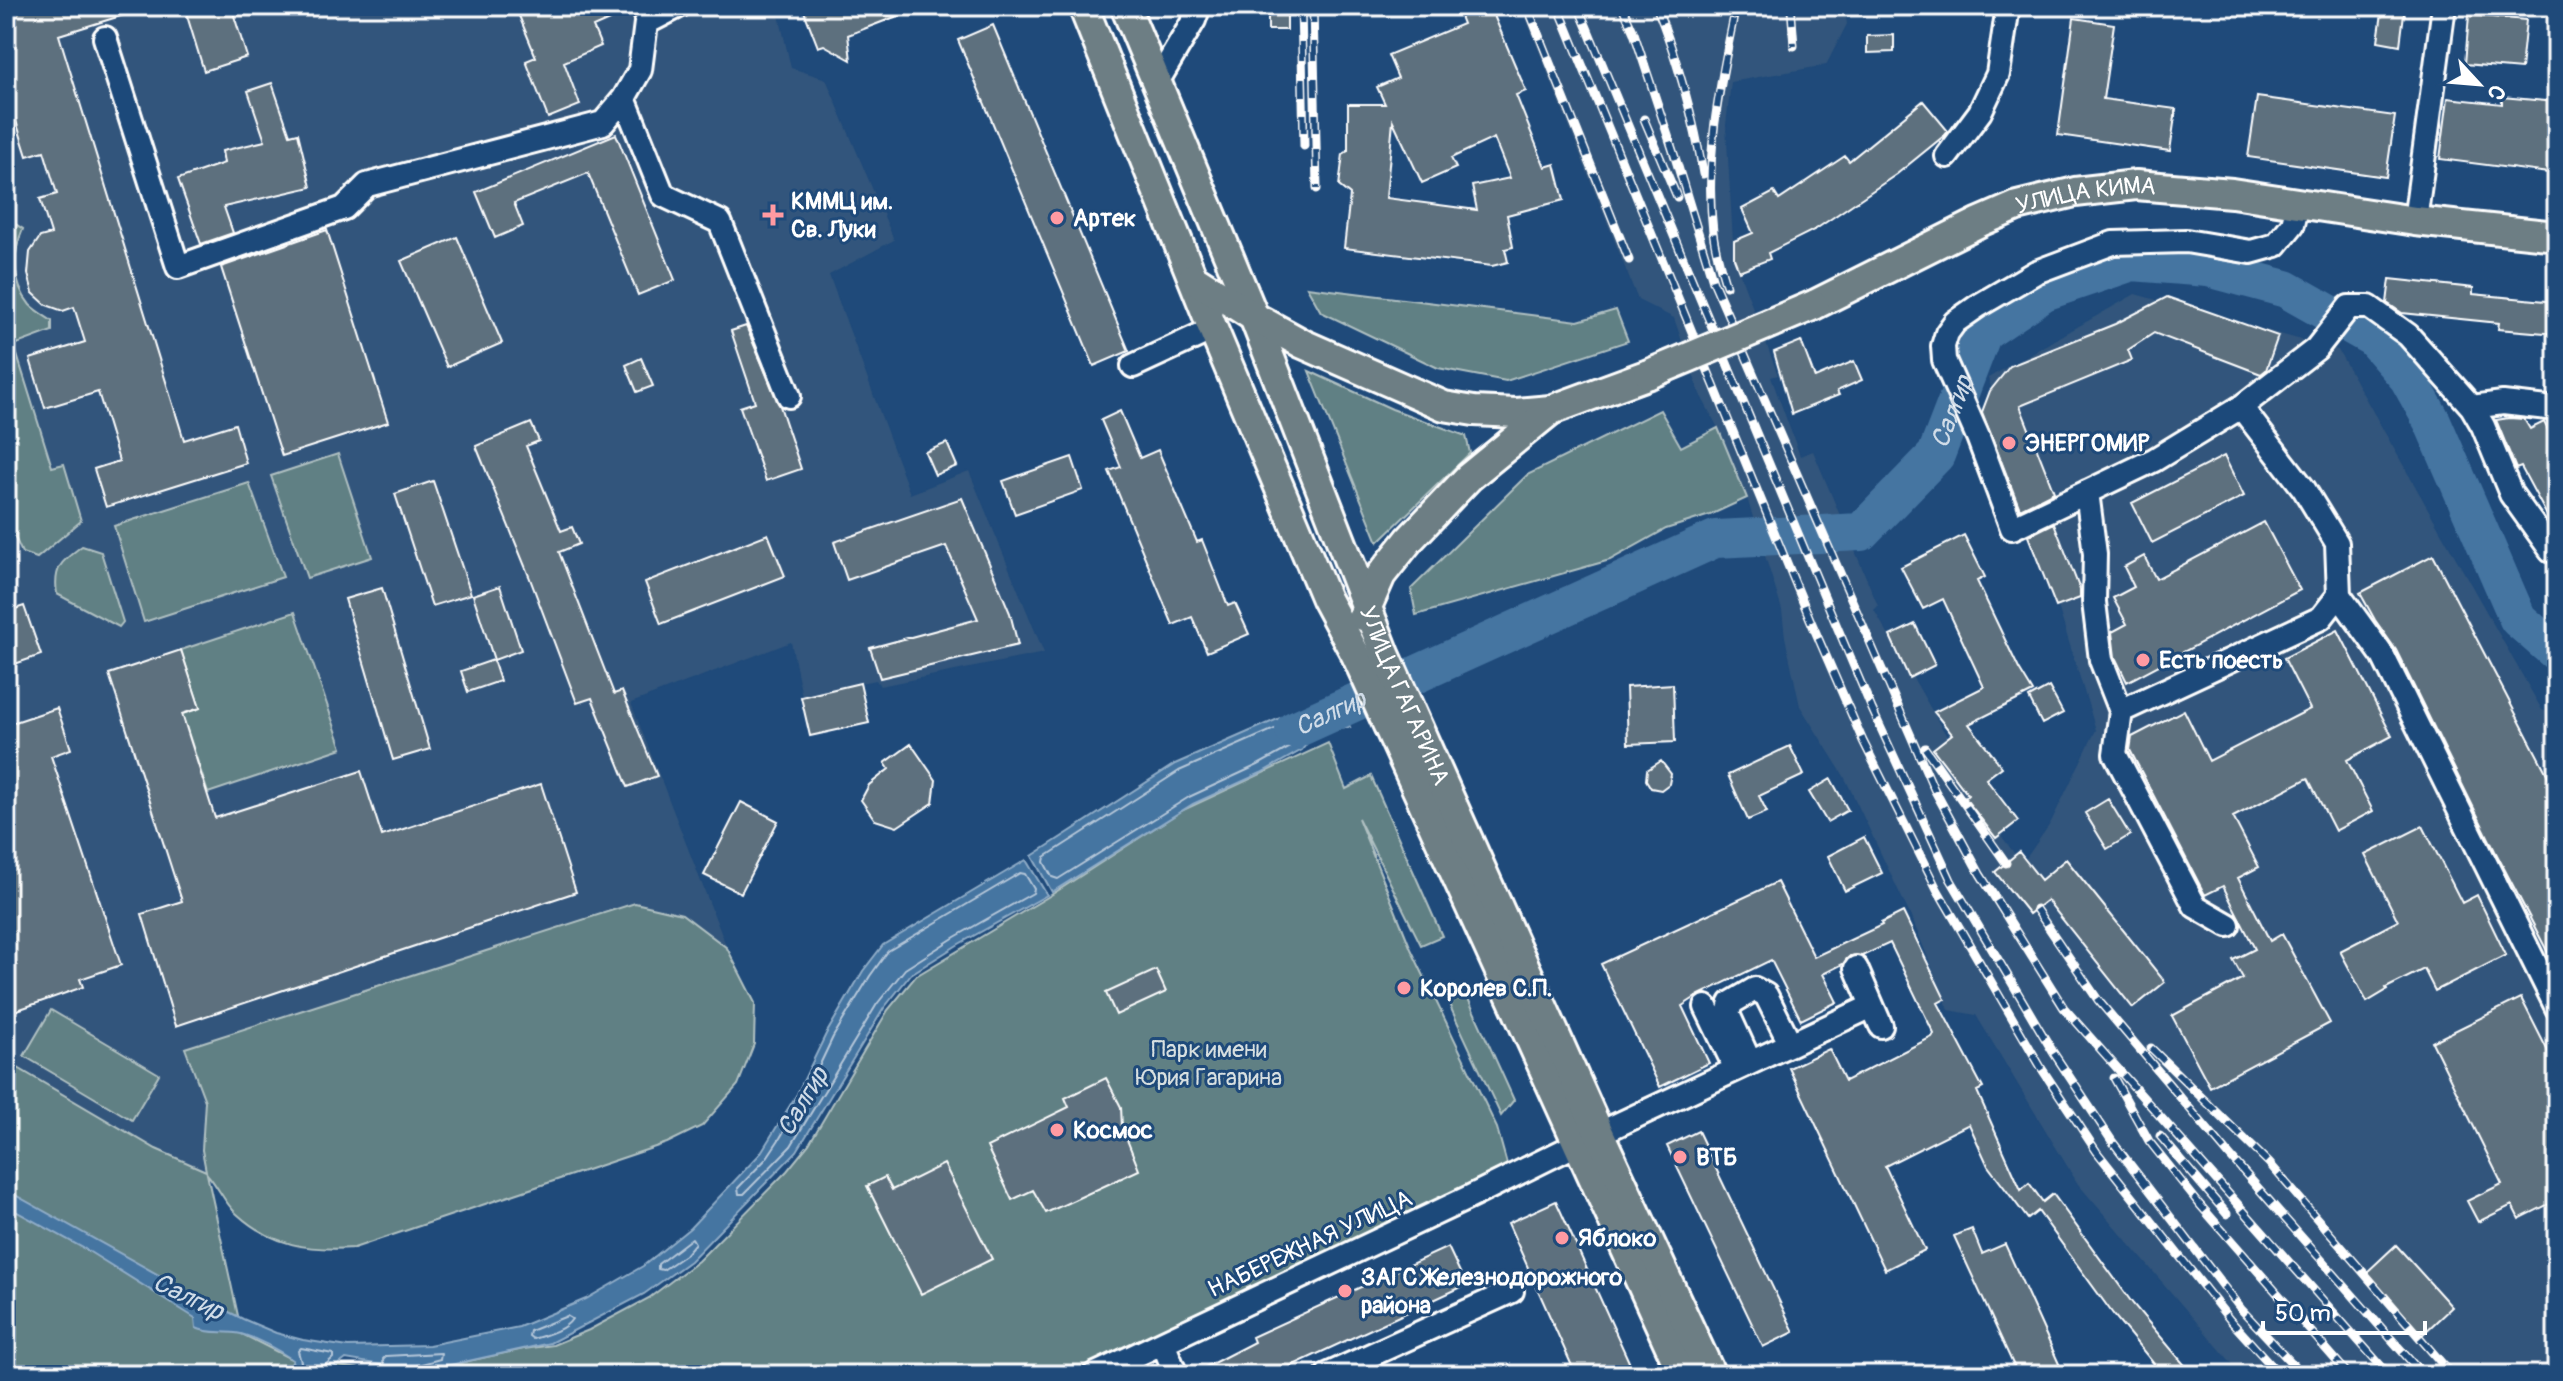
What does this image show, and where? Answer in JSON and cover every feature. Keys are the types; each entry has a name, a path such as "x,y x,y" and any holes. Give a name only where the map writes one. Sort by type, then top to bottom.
{"main road":[{"name":"УЛИЦА ГАГАРИНА","path":"1083,6 1326,599 1368,650 1588,1138 1683,1375"},
{"name":"УЛИЦА ГАГАРИНА","path":"1125,6 1254,317 1366,604 1368,650"},
{"name":"УЛИЦА КИМА","path":"1551,410 1649,374 1814,305 2017,206 2075,192 2136,185 2232,193 2415,221 2557,236"},
{"path":"1193,278 1254,317 1317,351 1444,406 1488,412 1551,410"},
{"path":"1366,604 1388,563 1450,497 1492,457 1551,410"},
{"name":"УЛИЦА ГАГАРИНА","path":"1588,1138 1711,1375"}],"street":[{"path":"105,38 178,267 344,208 367,185 603,123 624,98 640,70 643,14 679,6"},
{"path":"1156,84 1199,6"},
{"path":"1947,156 1980,112 1998,74 2008,6"},
{"path":"2415,221 2444,6"},
{"path":"624,98 663,195 720,222 789,396"},
{"path":"2298,203 2293,224 2276,245 2251,252 2186,241 2113,243 2036,272 1955,322 1943,346 1944,360 1978,437 2012,528 2154,460 2241,407 2316,349 2349,307 2369,307 2408,335 2472,407 2511,494 2551,550 2557,553"},
{"path":"1133,366 1213,329"},
{"path":"2472,407 2503,403 2557,409"},
{"path":"2241,407 2304,489 2337,543 2339,595 2383,656 2557,1008"},
{"path":"2087,492 2095,554 2094,602 2101,660 2121,711 2115,754 2195,906 2228,925"},
{"path":"2121,711 2321,618 2339,595"},
{"name":"НАБЕРЕЖНАЯ УЛИЦА","path":"1094,1375 1790,1043 1877,1016 1856,968"},
{"path":"1743,1066 1728,1014 1731,1003 1755,989 1766,995 1790,1043"},
{"path":"1706,1007 1743,1066"},
{"path":"1327,1375 1512,1291"},
{"path":"1163,1343 1176,1375"}],"shaded area":[{"path":"6,6 777,6 791,68 826,79 894,240 829,275 910,494 969,471 1044,653 880,686 876,680 860,683 869,723 810,736 791,642 631,703 727,948 755,1003 754,1044 738,1085 702,1126 667,1143 354,1248 299,1248 269,1237 235,1213 206,1172 156,1149 6,1061"},
{"path":"1521,6 1844,6 1847,24 1826,65 1731,82 1726,125 1734,258 1778,375 1771,377 1800,456 1813,451 1878,606 1874,610 1954,749 1945,759 2022,864 2050,824 2096,730 1988,378 2135,294 2338,350 2542,710 2557,715 2557,1375 2242,1375 2078,1184 1976,1015 1949,1010 1913,921 1844,776 1800,706 1782,610 1747,498 1718,428 1700,394 1674,318 1638,300"}],"green space":[{"path":"6,218 23,229 17,248 16,268 24,296 30,305 52,321 52,331 14,345 52,467 64,464 81,521 37,558 22,553 6,517"},
{"path":"1307,287 1578,321 1616,310 1628,341 1506,381 1438,368 1321,312"},
{"path":"1309,371 1392,409 1466,436 1470,453 1378,542"},
{"path":"1660,410 1681,447 1718,428 1747,498 1710,515 1666,529 1610,560 1416,615 1411,589 1527,475"},
{"path":"338,454 372,557 307,578 271,476"},
{"path":"249,483 283,577 144,622 114,526"},
{"path":"82,546 101,552 123,622 119,627 57,594 56,577 60,566"},
{"path":"295,612 342,748 208,793 182,714 200,708 181,650"},
{"name":"Парк имени Юрия Гагарина","path":"1328,743 1346,789 1371,776 1442,936 1421,945 1358,818 1411,949 1497,1128 1510,1175 1071,1375 405,1375 553,1345 649,1298 698,1261 787,1171 809,1144 888,1010 916,976 1051,895 1181,811"},
{"path":"635,903 682,914 727,948 755,1003 754,1044 738,1085 702,1126 667,1143 354,1248 306,1247 264,1233 233,1210 207,1174 242,1334 293,1360 405,1375 6,1375 6,1061 156,1149 206,1171 202,1150 205,1101 185,1048"},
{"path":"1466,994 1514,1100 1501,1116 1448,1002"},
{"path":"51,1010 159,1074 132,1120 24,1056"}],"water":[{"path":"1335,694 1350,727 1316,731 1302,750 1261,773 1193,804 1052,892 1032,856 1175,764"},
{"path":"1026,860 1047,895 911,974 884,1008 797,1151 690,1261 644,1294 550,1343 405,1375 355,1375 382,1365 346,1359 325,1375 286,1375 293,1360 281,1352 241,1334 196,1328 195,1318 85,1249 6,1206 6,1190 193,1294 276,1333 303,1340 348,1347 429,1345 519,1327 586,1299 643,1266 690,1228 760,1154 797,1094 826,1034 863,971 883,945"}],"building":[{"path":"6,6 140,6 140,10 59,35 184,440 235,424 246,463 106,507 94,469 119,461 98,392 45,408 30,359 85,342 74,307 63,311 46,305 33,293 28,274 30,252 40,237 51,234 40,199 57,194 44,151 27,156 6,89"},
{"path":"184,6 231,6 247,57 204,71"},
{"path":"515,6 641,6 593,27 601,46 564,62 580,105 548,118 526,61 536,57"},
{"path":"802,6 921,7 848,35 851,60 824,45 818,47"},
{"path":"1268,6 1287,6 1287,30 1268,30"},
{"path":"1456,6 1490,6 1526,91 1516,95 1545,167 1555,164 1564,200 1507,215 1513,247 1505,249 1508,262 1492,266 1344,248 1350,195 1339,186 1343,154 1348,151 1348,104 1385,104 1377,87 1398,78 1388,55 1463,24","holes":["1393,121 1422,183 1456,168 1451,158 1494,138 1510,178 1472,186 1477,210 1386,198"]},
{"path":"2383,6 2405,6 2400,45 2378,41"},
{"path":"2469,15 2526,20 2521,69 2465,64"},
{"path":"2074,18 2114,24 2103,99 2176,109 2170,151 2058,135"},
{"path":"993,25 1129,351 1094,366 958,40"},
{"path":"1894,35 1894,52 1867,53 1867,36"},
{"path":"272,83 290,135 298,133 311,187 224,207 233,233 201,244 178,179 224,163 222,151 265,141 248,91"},
{"path":"2257,97 2395,116 2386,177 2248,157"},
{"path":"2502,97 2556,102 2552,142 2557,143 2557,174 2440,159 2448,98 2502,104"},
{"path":"1923,101 1948,131 1945,135 1897,174 1816,229 1768,253 1770,259 1739,271 1734,258 1734,241 1753,233 1742,209 1774,192 1779,200 1845,156 1849,161"},
{"path":"616,134 675,280 638,295 588,173 514,203 523,226 495,238 476,192"},
{"path":"327,230 388,422 282,456 221,267"},
{"path":"457,237 502,343 447,367 401,261"},
{"path":"2390,279 2473,288 2473,294 2557,302 2557,334 2498,329 2499,323 2402,313 2387,303"},
{"path":"2167,297 2278,336 2266,370 2261,374 2154,333 2128,350 2132,360 2020,406 2054,492 2020,509 1982,412 1990,391 2010,366 2115,324"},
{"path":"746,326 780,406 801,469 766,481 740,407 755,402 731,331"},
{"path":"1801,341 1815,378 1854,361 1862,380 1837,391 1839,395 1792,414 1774,352"},
{"path":"641,358 653,386 637,392 626,365"},
{"path":"1120,411 1140,458 1158,450 1197,542 1202,540 1228,606 1235,603 1249,634 1207,652 1192,617 1173,625 1109,471 1121,467 1101,420"},
{"path":"2524,419 2530,429 2544,422 2551,436 2557,432 2557,534 2521,467 2516,469 2496,420"},
{"path":"531,423 539,441 526,446 561,531 572,527 579,544 559,552 614,694 622,691 657,776 628,787 592,698 577,703 476,446"},
{"path":"947,443 957,466 935,475 925,452"},
{"path":"2224,456 2244,496 2152,543 2132,503"},
{"path":"1072,457 1083,490 1015,514 1003,481"},
{"path":"433,481 471,594 432,606 395,494"},
{"path":"962,498 1010,613 1018,645 880,678 870,648 978,619 946,546 847,580 834,542"},
{"path":"2264,522 2300,590 2127,682 2115,657 2112,632 2127,624 2113,598 2134,587 2124,567 2144,556 2156,579"},
{"path":"2054,523 2080,590 2080,598 2056,607 2028,536"},
{"path":"768,534 785,576 661,624 645,582"},
{"path":"1964,535 1985,577 1977,581 2033,692 1969,724 2002,767 1986,779 2018,821 1996,838 1933,749 1952,734 1934,712 1984,687 1943,599 1923,609 1901,567"},
{"path":"2433,555 2557,793 2557,970 2396,650 2360,593"},
{"path":"500,586 521,650 494,660 473,595"},
{"path":"382,588 430,749 393,760 345,599"},
{"path":"24,606 41,655 6,667 6,612"},
{"path":"1915,624 1935,665 1909,678 1890,636"},
{"path":"2338,630 2392,736 2347,760 2373,811 2335,831 2308,778 2233,817 2259,867 2238,878 2270,941 2282,934 2330,1023 2210,1087 2172,1016 2243,978 2233,960 2255,949 2223,886 2205,895 2130,750 2132,737 2184,710 2209,761 2310,709 2284,658"},
{"path":"181,650 200,708 182,714 215,818 361,771 382,836 541,784 576,892 176,1026 142,914 182,901 109,674"},
{"path":"493,660 500,681 468,692 461,671"},
{"path":"860,683 869,723 810,736 801,697"},
{"path":"1673,684 1675,742 1628,744 1626,687"},
{"path":"2049,687 2063,713 2042,724 2029,698"},
{"path":"57,708 71,749 51,756 121,965 80,979 83,987 6,1014 6,725"},
{"path":"911,744 936,780 933,803 897,827 875,820 861,800 869,785 889,769 885,763"},
{"path":"1790,746 1804,775 1759,796 1767,812 1748,820 1728,775"},
{"path":"1661,761 1671,774 1669,784 1661,790 1651,788 1646,780 1647,770"},
{"path":"1831,779 1848,810 1827,822 1809,792"},
{"path":"2108,799 2130,835 2107,849 2085,813"},
{"path":"741,802 778,821 741,893 704,875"},
{"path":"2423,826 2462,903 2477,895 2506,955 2435,991 2424,969 2386,988 2367,1002 2340,951 2398,921 2365,855"},
{"path":"1864,837 1882,873 1845,891 1828,856"},
{"path":"2019,852 2041,880 2066,859 2165,982 2133,1008 2047,900 2029,914 1995,872"},
{"path":"1777,882 1814,957 1903,912 1945,999 1938,1003 1983,1088 1977,1091 2021,1190 2029,1183 2043,1202 2053,1194 2133,1304 2193,1375 2163,1375 2113,1314 2038,1211 2028,1219 1988,1166 1969,1124 1885,1166 1925,1250 1885,1270 1789,1068 1829,1049 1845,1081 1932,1037 1934,1034 1890,943 1862,956 1850,956 1843,964 1823,974 1837,1002 1801,1020 1771,960 1699,995 1682,1006 1709,1063 1660,1087 1601,964"},
{"path":"1156,970 1166,992 1116,1015 1106,993"},
{"path":"2521,998 2557,1069 2557,1200 2519,1219 2512,1205 2478,1222 2467,1201 2502,1184 2432,1042"},
{"path":"1106,1078 1121,1107 1122,1127 1139,1170 1046,1213 1033,1190 1012,1200 987,1147 1069,1107 1065,1098"},
{"path":"1698,1131 1794,1332 1763,1347 1667,1146"},
{"path":"944,1164 992,1259 921,1294 867,1186 885,1177 892,1190"},
{"path":"1556,1201 1635,1375 1576,1375 1508,1223"},
{"path":"1972,1229 1982,1254 2005,1244 2064,1375 2018,1375 1954,1236"},
{"path":"2396,1245 2452,1307 2422,1335 2366,1273"},
{"path":"1448,1247 1466,1285 1272,1375 1190,1375 1254,1342 1252,1337"}],"waterway":[{"name":"Салгир","path":"1294,730 1715,539 1861,532 1936,455 1983,333 2044,292 2132,262 2208,268 2286,289 2373,338 2408,378 2432,421 2518,619 2557,653"}],"railway":[{"path":"1301,6 1304,146"},
{"path":"1313,6 1317,189"},
{"path":"1527,6 1629,260"},
{"path":"1558,6 1810,619 1863,741 1937,889 2042,1069 2097,1152 2230,1320 2280,1375"},
{"path":"1578,6 1872,709 1951,880 2053,1052 2112,1141 2241,1309 2303,1375"},
{"path":"1622,6 1634,33 1713,281 1934,789 1980,874 2064,1008 2389,1375"},
{"path":"1656,6 1684,88 1703,174"},
{"path":"1726,286 1714,239 1711,175 1716,118 1736,6"},
{"path":"1791,6 1794,46"},
{"path":"1644,119 1677,197"},
{"path":"1925,748 2006,863"},
{"path":"2036,909 2098,1000 2229,1155 2423,1375"},
{"path":"2151,1048 2269,1163 2452,1375"},
{"path":"2114,1078 2149,1141 2200,1205 2349,1375"},
{"path":"2160,1136 2227,1214"}],"place":[{"name":"КММЦ им. Св. Луки","path":"773,215"},
{"name":"Артек","path":"1057,218"},
{"name":"ЭНЕРГОМИР","path":"2009,443"},
{"name":"Есть поесть","path":"2143,660"},
{"name":"Королев С.П.","path":"1404,988"},
{"name":"Космос","path":"1057,1130"},
{"name":"ВТБ","path":"1680,1157"},
{"name":"Яблоко","path":"1562,1238"},
{"name":"ЗАГС Железнодорожного района","path":"1345,1291"}]}
